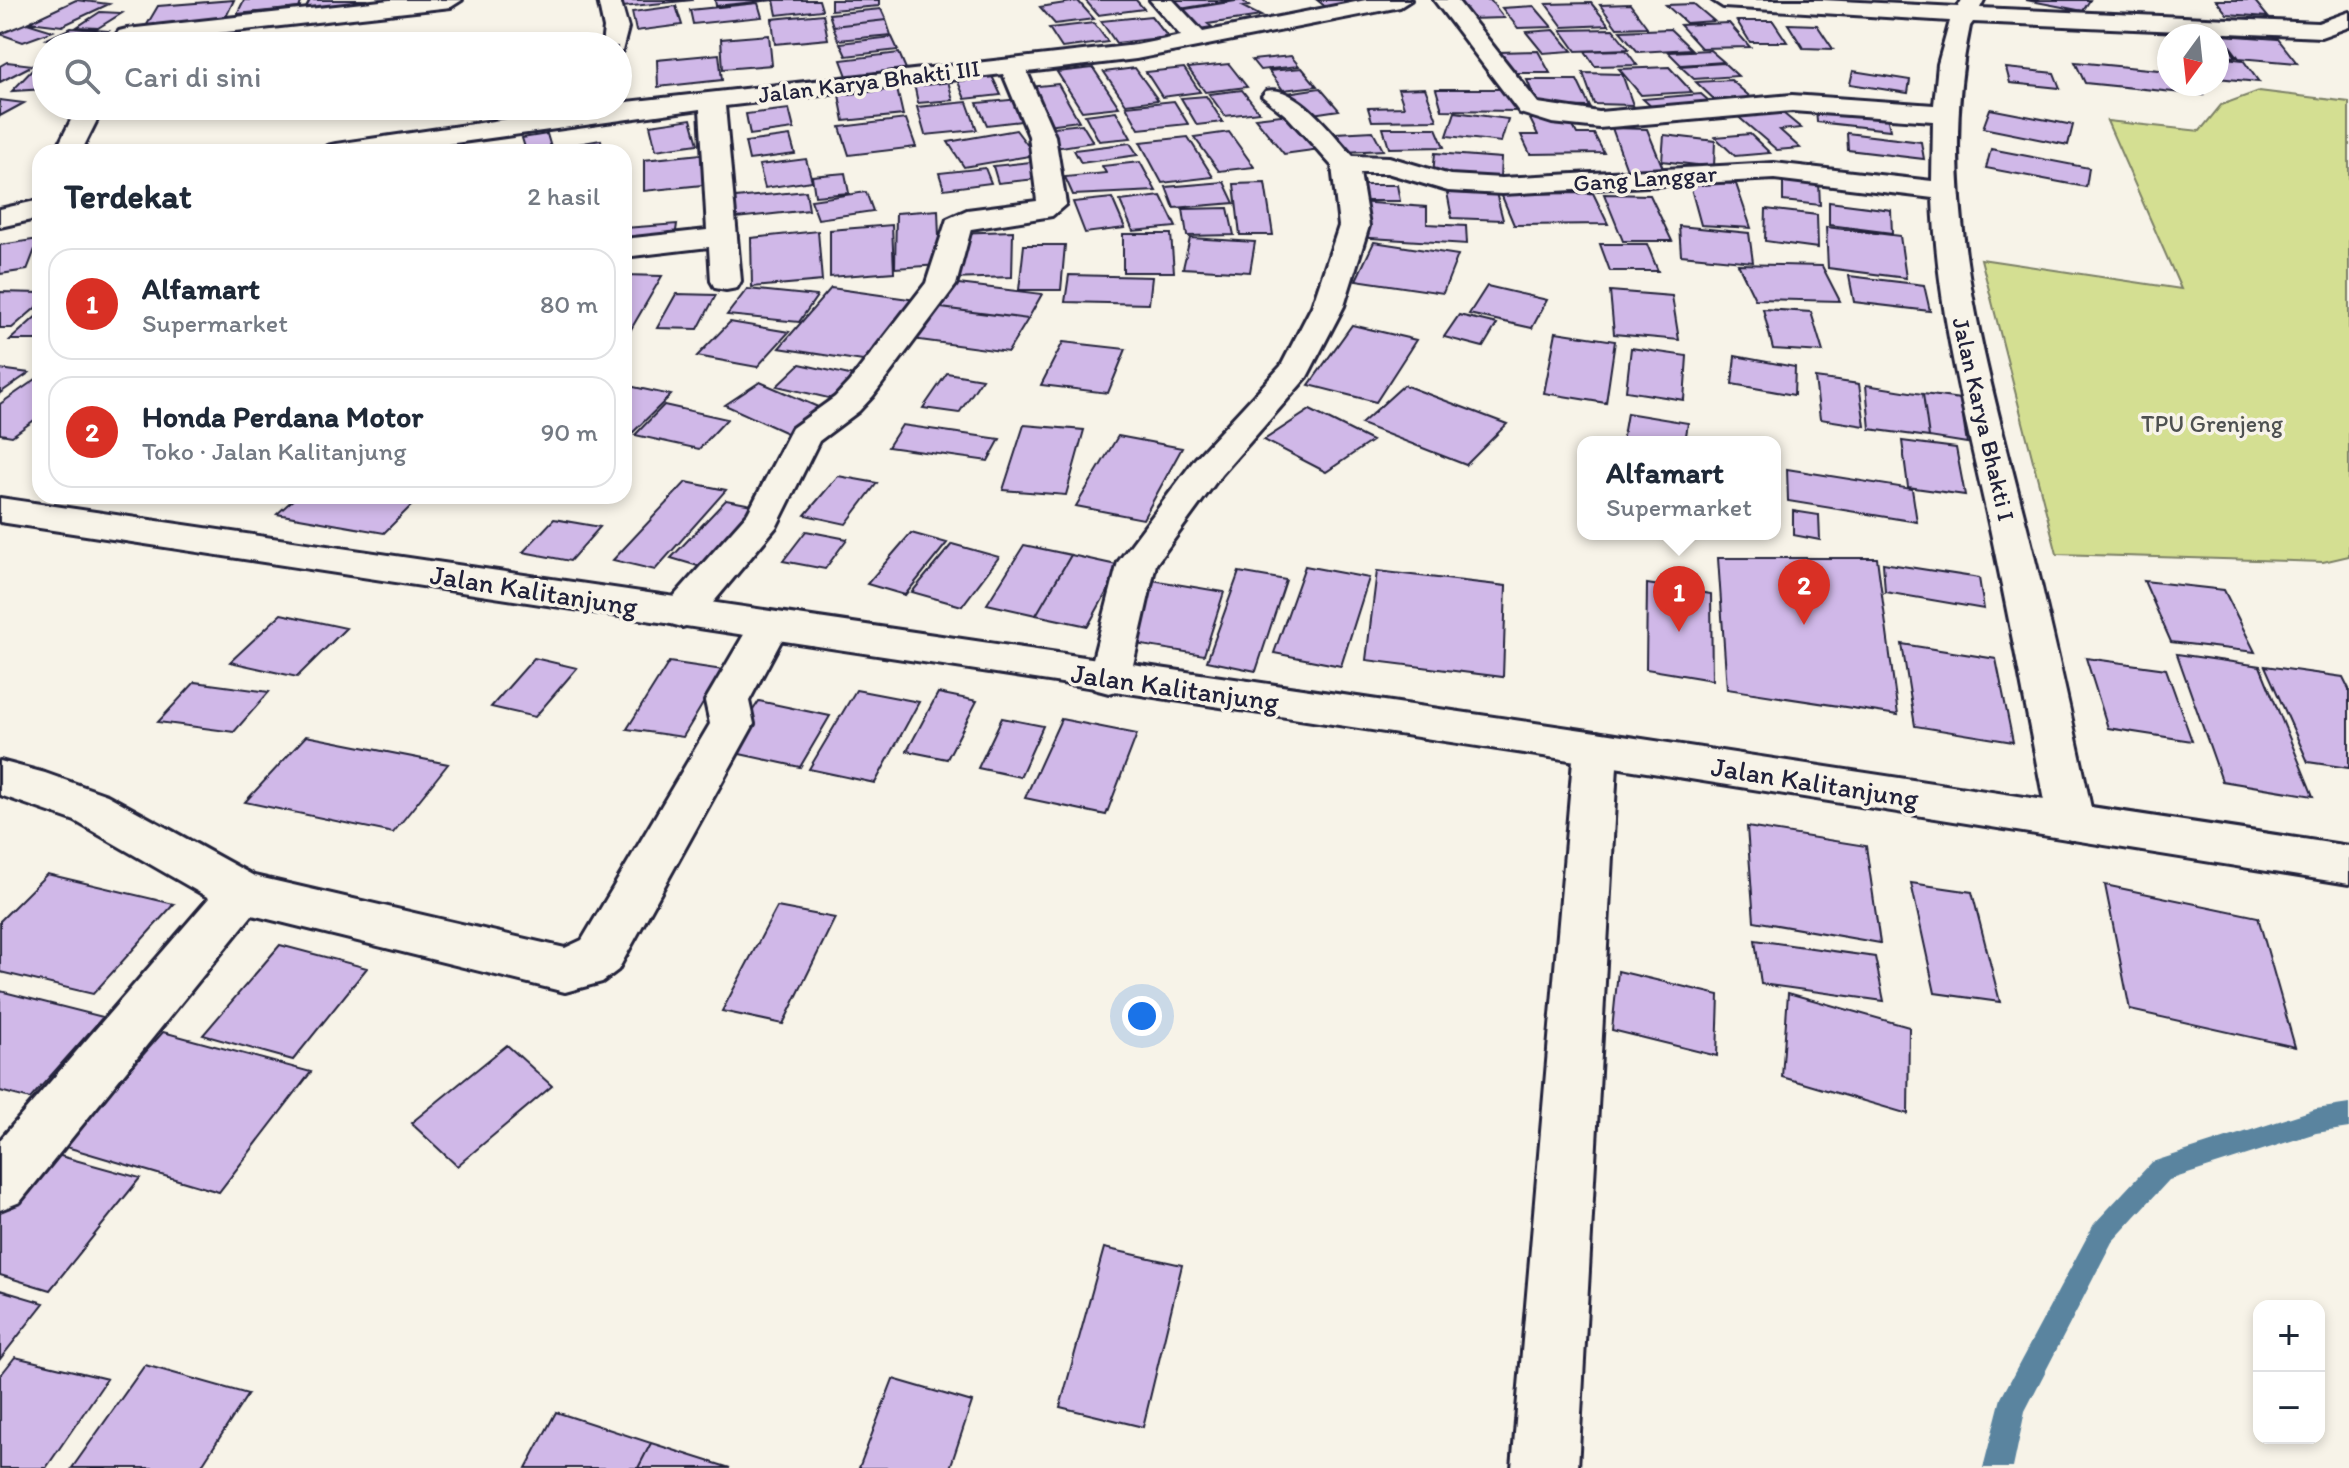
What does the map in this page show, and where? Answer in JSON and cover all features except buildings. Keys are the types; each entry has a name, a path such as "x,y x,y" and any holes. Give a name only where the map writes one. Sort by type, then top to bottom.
{"street":[{"path":"196,32 451,0"},
{"path":"609,0 616,32"},
{"path":"1161,0 1198,41"},
{"name":"Jalan Karya Bhakti III","path":"632,107 1136,52 1400,0"},
{"path":"1445,0 1529,108 1552,115 1599,120 1792,103 1945,114"},
{"path":"1723,0 1968,6 2321,30 2349,19"},
{"name":"Jalan Karya Bhakti I","path":"1968,6 1950,50 1945,114 1946,191 1962,335 2015,552 2071,822"},
{"path":"130,32 144,12"},
{"path":"2321,30 2340,51"},
{"path":"682,613 764,518 804,435 847,404 941,285 957,225 967,219 1042,210 1052,204 1042,136 1011,64"},
{"path":"1109,678 1137,562 1208,467 1295,370 1328,306 1354,226 1345,164 1297,112 1275,96"},
{"path":"712,100 726,281"},
{"path":"72,144 84,120"},
{"name":"Jalan Karya Bhakti III","path":"442,144 487,141 565,120"},
{"name":"Gang Langgar","path":"1345,164 1389,165 1448,183 1489,185 1555,185 1774,171 1946,191"},
{"path":"0,218 32,211"},
{"path":"632,247 723,237"},
{"name":"Jalan Kalitanjung","path":"0,510 1109,678 1596,748 2071,822 2345,870"},
{"path":"0,778 29,785 91,808 242,893 565,970 584,967 600,955 732,724 727,701 769,626"},
{"path":"1545,1468 1596,748"},
{"path":"0,1183 242,893"}],"green space":[{"name":"TPU Grenjeng","path":"2259,91 2349,102 2349,556 2323,562 2057,554 1981,259 2181,289 2107,121 2200,131 2221,105"}],"waterway":[{"path":"1998,1468 2011,1408 2103,1233 2161,1171 2316,1121 2349,1116"}],"place":[{"name":"Honda Perdana Motor","path":"1804,625"},
{"name":"Alfamart","path":"1679,632"}]}
